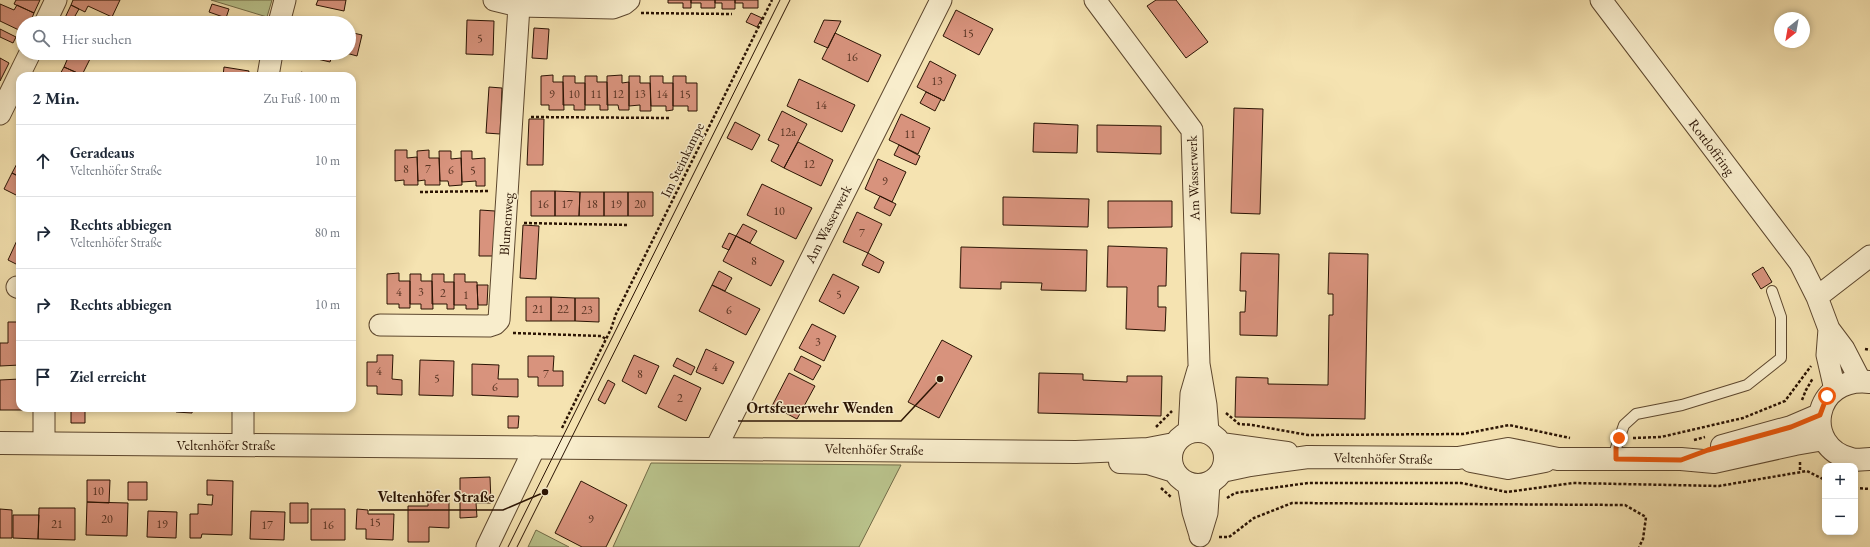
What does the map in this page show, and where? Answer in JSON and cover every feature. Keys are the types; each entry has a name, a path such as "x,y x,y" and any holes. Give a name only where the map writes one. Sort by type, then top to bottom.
{"street":[{"path":"48,16 56,0"},
{"path":"281,16 285,0"},
{"path":"494,0 519,6 621,4"},
{"name":"Am Wasserwerk","path":"716,448 941,0"},
{"name":"Am Wasserwerk","path":"1095,0 1192,130 1199,364 1198,438"},
{"name":"Rottloffring","path":"1601,0 1800,263 1817,297 1829,329 1834,357 1835,390"},
{"name":"Blumenweg","path":"495,324 499,320 500,313 519,6"},
{"path":"21,72 27,60"},
{"path":"269,72 271,60"},
{"path":"0,114 16,81"},
{"path":"1817,297 1870,256"},
{"path":"380,325 489,326 495,324"},
{"path":"1834,357 1865,381"},
{"path":"1865,381 1844,383 1810,410 1824,439 1836,452 1852,460 1870,459"},
{"name":"Veltenhöfer Straße","path":"1681,460 1708,450 1791,427 1810,410"},
{"path":"44,412 44,443"},
{"path":"243,412 243,445"},
{"path":"1198,438 1225,452 1225,462 1198,477 1171,462 1171,453 1198,438"},
{"name":"Veltenhöfer Straße","path":"0,442 1076,452 1148,449 1198,438 1308,457"},
{"name":"Veltenhöfer Straße","path":"1076,452 1125,464 1148,463 1198,477 1250,465 1308,457 1458,458 1508,450 1558,458 1618,448 1681,460 1714,462 1824,439"},
{"path":"487,547 535,447"},
{"path":"1198,477 1200,536"}],"lane":[{"path":"1618,448 1624,425 1636,414 1682,405 1747,385 1781,358 1781,317 1772,291"}],"path":[{"name":"Im Steinkampe","path":"560,432 611,329 616,314 772,0"},
{"path":"621,4 648,15 732,14"},
{"path":"512,117 671,118"},
{"path":"420,192 508,191"},
{"path":"506,223 629,225"},
{"path":"495,324 502,333 601,336 606,339"},
{"path":"1618,448 1750,415 1785,401 1809,367 1861,347 1870,350"},
{"path":"1810,410 1806,390 1815,376 1834,357"},
{"path":"1151,428 1156,427 1170,411 1198,405 1224,411 1239,424 1308,435 1463,434 1509,424 1573,439"},
{"path":"1692,440 1708,437"},
{"path":"1155,486 1161,488 1180,504 1199,505 1219,504 1235,493 1308,483 1461,483 1508,492 1573,483 1719,486 1808,470 1822,478"},
{"path":"1858,488 1870,489"},
{"path":"1200,536 1229,537 1254,518 1292,503 1625,505 1646,516 1643,539 1639,547"}],"green space":[{"path":"211,0 272,0 267,16"},
{"path":"651,463 901,465 859,547 613,547"},
{"path":"536,530 569,547 528,547"}],"building":[{"path":"16,0 40,0 34,13 14,4"},
{"path":"73,0 120,0 112,16 88,6 85,12 71,5"},
{"path":"318,0 346,0 344,11 316,5"},
{"path":"668,0 691,0 691,8 683,8 683,3 668,3"},
{"path":"691,0 715,0 715,8 701,8 701,3 691,3"},
{"path":"715,0 735,0 735,9 722,9 722,3 715,3"},
{"path":"735,0 758,0 758,8 743,8 743,3 735,3"},
{"path":"1156,0 1176,0 1208,42 1186,58 1147,6"},
{"path":"0,4 14,10 17,5 34,13 33,16 16,16 16,29 0,21"},
{"path":"212,4 229,9 227,16 220,16 209,12"},
{"path":"71,5 79,9 75,16 66,16"},
{"path":"956,10 993,29 979,55 943,36"},
{"path":"751,13 762,18 757,27 746,22"},
{"path":"467,20 494,21 493,55 466,54"},
{"path":"824,20 841,21 828,48 814,42"},
{"path":"534,28 549,29 547,59 532,58"},
{"path":"0,29 16,37 13,43 0,37"},
{"path":"835,33 881,55 868,82 822,59"},
{"path":"356,34 362,35 356,56"},
{"path":"0,58 9,63 0,81"},
{"path":"67,60 90,60 84,72 75,72 64,67"},
{"path":"930,61 956,75 944,101 917,87"},
{"path":"64,67 75,72 61,72"},
{"path":"224,67 249,71 249,72 223,72"},
{"path":"553,75 553,82 563,82 564,110 549,110 549,105 541,105 541,76"},
{"path":"622,75 622,83 629,82 629,110 619,110 618,105 607,105 607,76"},
{"path":"563,76 575,76 575,83 585,83 585,110 574,110 574,105 563,105"},
{"path":"585,76 597,76 597,82 607,82 608,110 600,110 600,105 585,105"},
{"path":"629,76 640,76 640,83 650,83 651,111 640,111 640,105 629,106"},
{"path":"650,76 663,76 663,83 673,83 673,110 666,111 666,106 651,106"},
{"path":"673,76 686,76 686,83 697,83 697,111 688,111 688,106 673,106"},
{"path":"799,79 855,105 842,132 787,106"},
{"path":"489,87 502,88 500,134 486,133"},
{"path":"926,92 941,99 935,111 920,103"},
{"path":"1234,108 1263,109 1260,214 1231,213"},
{"path":"782,111 807,124 784,168 771,161 779,145 768,140"},
{"path":"901,114 930,128 918,154 889,140"},
{"path":"529,119 544,119 543,165 527,165"},
{"path":"735,122 760,135 752,150 727,138"},
{"path":"1034,123 1078,125 1077,153 1033,152"},
{"path":"1097,125 1161,126 1161,154 1097,152"},
{"path":"798,142 833,160 821,186 784,168"},
{"path":"899,145 920,156 916,165 894,155"},
{"path":"395,150 407,150 407,158 417,157 418,185 404,185 404,180 395,181"},
{"path":"429,150 429,158 439,158 440,185 425,185 425,180 418,181 417,151"},
{"path":"439,151 451,151 451,159 461,158 462,185 449,186 448,181 440,181"},
{"path":"461,151 472,151 472,159 485,158 485,186 476,186 476,181 462,182"},
{"path":"878,159 906,172 892,202 865,189"},
{"path":"16,166 16,175 12,173"},
{"path":"12,173 16,175 16,195 4,189"},
{"path":"762,184 812,208 796,239 747,215"},
{"path":"531,191 555,191 555,216 531,216"},
{"path":"555,191 580,192 579,216 555,216"},
{"path":"580,192 604,192 604,216 579,216"},
{"path":"604,192 628,192 628,216 604,216"},
{"path":"628,192 653,192 653,216 628,216"},
{"path":"880,196 896,204 890,216 874,208"},
{"path":"1003,197 1089,199 1088,227 1003,225"},
{"path":"1108,201 1172,201 1172,227 1108,228"},
{"path":"480,210 495,211 494,256 479,256"},
{"path":"857,212 882,224 868,253 843,242"},
{"path":"743,224 757,231 750,243 736,236"},
{"path":"523,225 539,226 536,279 520,278"},
{"path":"729,233 736,236 729,250 722,247"},
{"path":"736,236 784,261 771,286 723,261"},
{"path":"16,243 16,264 8,260"},
{"path":"1108,246 1167,248 1166,286 1158,286 1158,307 1166,307 1165,331 1126,329 1127,287 1107,287"},
{"path":"961,247 1087,250 1086,291 1041,290 1042,283 1001,282 1001,289 960,288"},
{"path":"868,253 884,262 879,273 862,265"},
{"path":"1241,253 1279,254 1277,336 1240,335 1240,312 1245,312 1246,291 1240,291"},
{"path":"1329,253 1368,254 1365,419 1235,417 1236,377 1268,378 1268,384 1328,385 1329,315 1333,315 1333,294 1328,294"},
{"path":"1763,267 1772,282 1761,289 1752,274"},
{"path":"719,271 732,278 725,291 712,285"},
{"path":"399,273 399,281 410,281 410,308 399,308 399,304 387,304 387,274"},
{"path":"410,274 421,274 421,281 432,281 433,309 421,309 421,304 410,304"},
{"path":"432,274 444,274 444,282 454,282 454,309 447,309 447,304 432,304"},
{"path":"454,274 465,274 465,282 477,282 478,309 466,309 466,305 454,305"},
{"path":"833,274 859,287 844,314 819,301"},
{"path":"477,285 488,285 487,305 478,305"},
{"path":"712,285 760,309 746,335 699,311"},
{"path":"526,297 551,297 551,321 526,321"},
{"path":"551,297 575,298 575,321 551,321"},
{"path":"575,298 599,298 599,322 575,321"},
{"path":"8,322 16,322 16,365 0,366 0,343 8,343"},
{"path":"812,324 836,336 824,361 799,348"},
{"path":"942,340 972,356 939,418 908,402"},
{"path":"706,349 734,362 723,384 696,372"},
{"path":"377,355 393,355 392,379 402,380 402,395 377,394 377,386 367,386 367,362 377,362"},
{"path":"634,355 659,366 646,394 622,381"},
{"path":"528,356 554,356 553,371 563,371 563,386 538,386 538,377 528,377"},
{"path":"801,356 821,366 813,380 794,370"},
{"path":"677,358 695,367 691,375 673,366"},
{"path":"420,360 454,361 453,396 419,395"},
{"path":"472,364 499,365 498,379 518,379 518,397 472,395"},
{"path":"789,373 815,386 797,419 772,406"},
{"path":"1039,373 1083,374 1083,380 1127,382 1127,376 1162,376 1161,416 1038,413"},
{"path":"674,375 701,388 686,421 658,407"},
{"path":"16,379 16,410 0,410 0,380"},
{"path":"608,380 615,384 605,404 598,400"},
{"path":"71,412 85,412 85,423 71,423"},
{"path":"508,416 519,416 518,428 508,428"},
{"path":"490,477 491,503 476,503 477,517 460,518 460,478"},
{"path":"87,480 110,480 109,503 87,502"},
{"path":"207,480 233,481 232,535 202,534 201,538 190,538 190,514 198,514 198,504 212,505 213,495 207,495"},
{"path":"581,481 627,505 606,547 582,547 555,533"},
{"path":"128,482 147,482 147,500 128,500"},
{"path":"428,500 449,500 449,528 429,527 429,542 408,542 408,506 428,506"},
{"path":"87,502 128,503 127,536 86,535"},
{"path":"290,503 308,503 308,523 290,523"},
{"path":"39,508 75,508 75,540 38,539"},
{"path":"0,509 12,510 12,538 0,538"},
{"path":"311,509 345,509 345,540 311,540"},
{"path":"357,509 368,510 368,514 394,514 393,540 366,539 366,529 356,529"},
{"path":"148,511 177,512 176,538 147,537"},
{"path":"251,511 285,512 284,540 250,539"},
{"path":"13,515 39,515 38,539 13,538"}],"tram line":[{"path":"508,547 780,0"},
{"path":"517,547 790,0"}],"place":[{"name":"Ortsfeuerwehr Wenden","path":"940,379"},
{"name":"Veltenhöfer Straße","path":"545,492"}],"route":[{"path":"1619,438 1616,448 1616,459 1681,460 1708,450 1791,427 1820,415 1827,396"}]}
